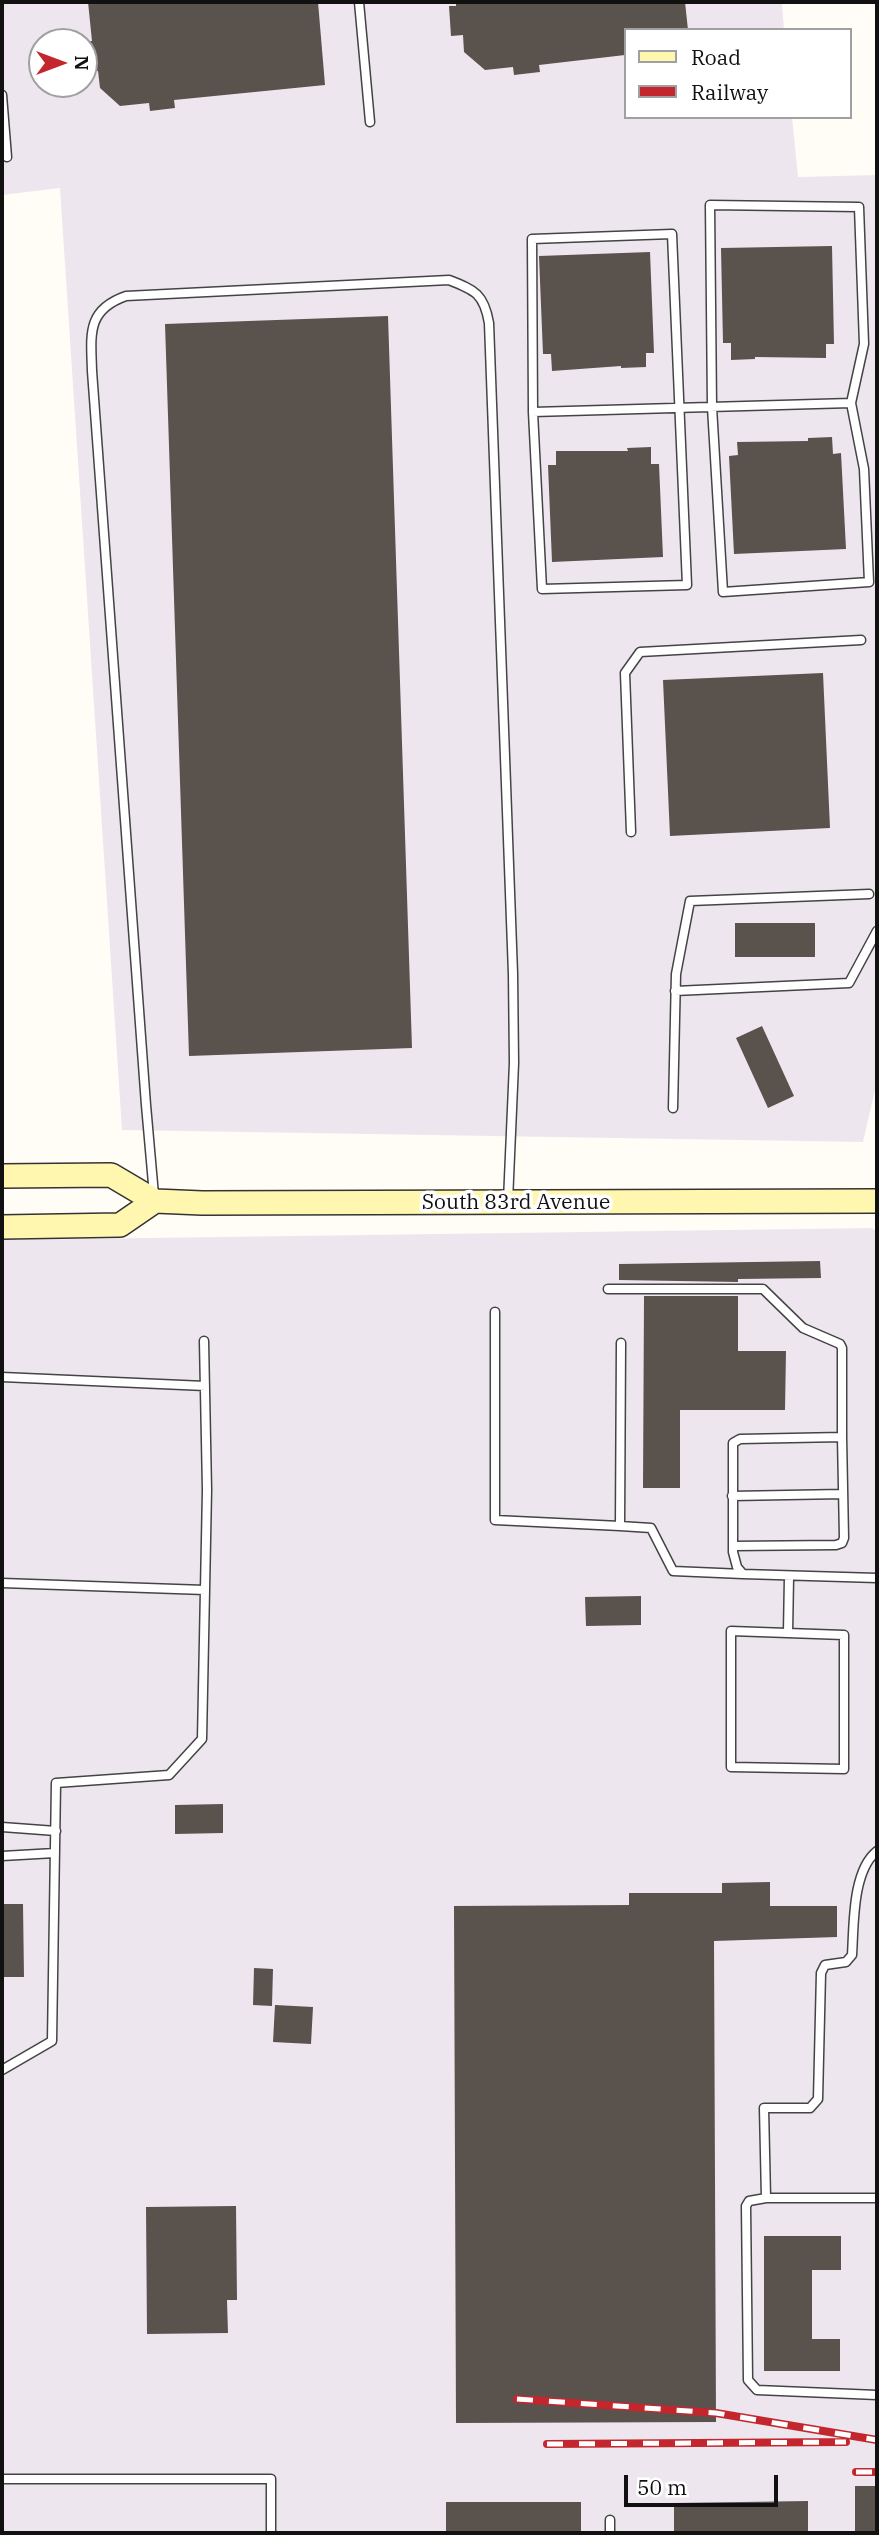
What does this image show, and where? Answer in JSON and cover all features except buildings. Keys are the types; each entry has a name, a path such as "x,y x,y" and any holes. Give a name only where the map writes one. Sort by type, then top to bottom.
{"main road":[{"name":"South 83rd Avenue","path":"2,1176 111,1175 155,1201 202,1203 877,1201"},
{"path":"2,1227 120,1225 155,1201"}],"lane":[{"path":"359,2 370,122"},
{"path":"2,95 7,157"},
{"path":"710,205 859,206 864,344 851,403 864,469 869,582 723,592 712,407 710,205"},
{"path":"672,234 687,585 542,589 533,412 532,239 672,234"},
{"path":"155,1201 92,371 93,328 99,311 110,302 125,296 449,280 473,290 481,297 487,309 489,323 513,974 514,1063 508,1204"},
{"path":"533,412 851,403"},
{"path":"631,832 625,673 640,652 861,640"},
{"path":"673,1108 676,974 690,901 869,894"},
{"path":"675,991 849,983 877,932"},
{"path":"608,1289 763,1289 803,1328 837,1342 842,1348 842,1543 733,1546"},
{"path":"495,1312 495,1520 651,1528 673,1572 877,1578"},
{"path":"2,2070 52,2041 57,1783 169,1775 202,1739 207,1490 204,1341"},
{"path":"620,1526 621,1343"},
{"path":"2,1377 205,1386"},
{"path":"743,1574 737,1567 733,1546 732,1447 735,1441 842,1437"},
{"path":"732,1496 843,1494"},
{"path":"788,1633 789,1577"},
{"path":"2,1583 205,1590"},
{"path":"732,1631 788,1633 844,1635 844,1769 732,1767 732,1631"},
{"path":"2,1827 56,1831"},
{"path":"766,2198 764,2108 810,2108 818,2099 821,1973 825,1965 846,1962 852,1955 856,1891 872,1855 877,1851"},
{"path":"2,1856 55,1853"},
{"path":"877,2198 766,2198 749,2201 746,2206 748,2380 757,2390 877,2395"},
{"path":"2,2479 271,2479 271,2533"},
{"path":"610,2520 610,2533"}],"shaded area":[{"path":"2,2 782,2 784,28 624,28 624,119 792,119 798,177 877,175 877,1081 863,1142 122,1130 60,188 2,195"},
{"path":"872,1228 877,1232 877,2533 2,2533 2,1240"}],"railway":[{"path":"517,2399 716,2413 877,2440"},
{"path":"547,2444 846,2442"},
{"path":"856,2472 877,2472"}]}
